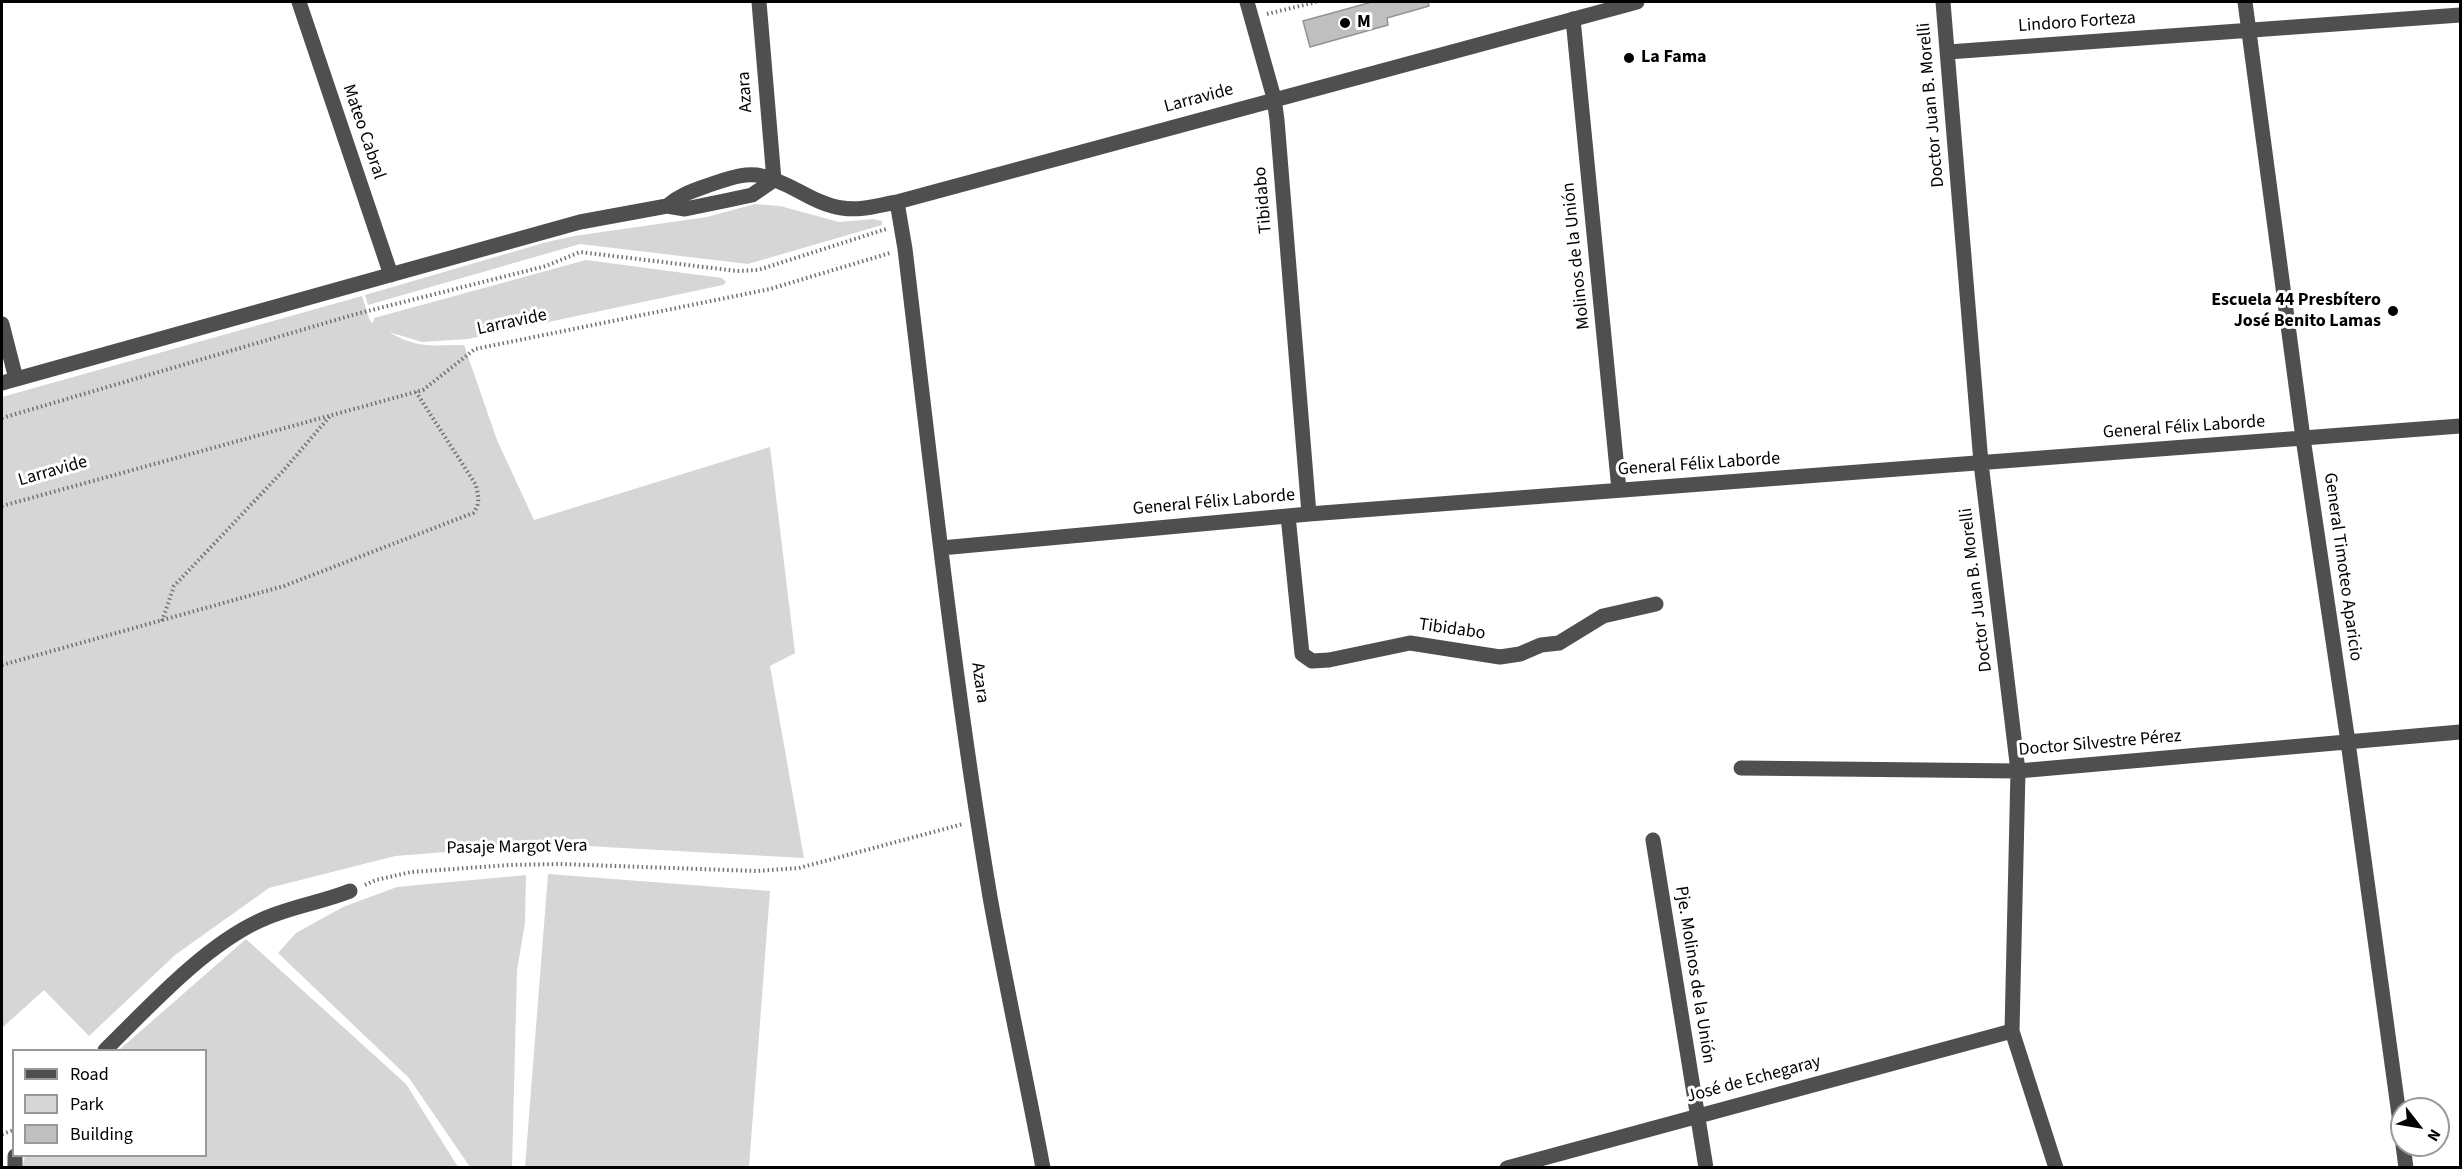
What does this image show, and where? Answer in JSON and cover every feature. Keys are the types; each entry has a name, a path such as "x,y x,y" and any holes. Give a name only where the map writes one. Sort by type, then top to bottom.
{"street":[{"name":"Mateo Cabral","path":"299,2 391,275"},
{"name":"Azara","path":"759,2 774,180"},
{"name":"Tibidabo","path":"1247,2 1274,98 1309,514"},
{"name":"Larravide","path":"9,381 580,222 668,206 679,195 740,176 761,175 813,200 844,208 866,208 897,202 1274,98 1636,2"},
{"name":"Doctor Juan B. Morelli","path":"1943,2 1982,463 2018,771 2012,1031 2056,1167"},
{"name":"General Timoteo Aparicio","path":"2245,2 2303,438 2348,742 2397,1097"},
{"name":"Lindoro Forteza","path":"1948,52 2460,15"},
{"name":"Molinos de la Unión","path":"1573,19 1619,490"},
{"name":"Azara","path":"897,202 905,249 941,548 978,819 1042,1167"},
{"path":"2,324 9,381"},
{"name":"General Félix Laborde","path":"941,548 1309,514 1619,490 1688,487 2460,426"},
{"name":"Tibidabo","path":"1288,516 1302,654 1312,661 1329,660 1410,643 1500,657 1520,654 1541,645 1560,643 1603,616 1656,604"},
{"name":"Doctor Silvestre Pérez","path":"1741,768 2018,771 2460,732"},
{"name":"Pje. Molinos de la Unión","path":"1653,840 1696,1116"},
{"path":"106,1049 205,957 232,936 259,921 295,907 323,902 350,891"},
{"name":"José de Echegaray","path":"1507,1167 2012,1031"},
{"path":"1696,1116 1706,1167"}],"path":[{"path":"1251,18 1316,2"},
{"path":"2,418 131,378 356,314 546,266 580,252 737,271 758,270 901,225"},
{"name":"Larravide","path":"2,506 416,392 429,387 475,349 770,289 905,249"},
{"path":"2,665 284,586 473,513 478,507 479,499 476,485 416,392"},
{"path":"162,621 174,586 283,471 330,415"},
{"name":"Pasaje Margot Vera","path":"350,891 376,880 443,868 560,864 756,872 799,868 945,830 978,819"}],"green space":[{"path":"755,204 780,206 839,222 873,219 882,221 882,225 748,264 580,244 368,305 365,295 547,242 707,217"},
{"path":"586,260 722,278 726,282 723,285 468,339 422,342 389,332 417,344 464,345 497,440 534,520 770,447 795,653 770,666 804,858 550,844 395,856 269,888 175,955 89,1036 44,990 2,1028 2,397 362,296 370,321 373,323 374,318"},
{"path":"548,874 770,891 749,1167 525,1167"},
{"path":"526,875 525,923 517,970 512,1167 470,1167 409,1078 278,953 296,933 343,907 397,887"},
{"path":"246,939 406,1084 458,1167 22,1168 25,1157 207,1157 207,1049 120,1049"}],"building":[{"name":"M","path":"1372,2 1428,2 1429,6 1387,18 1388,25 1310,47 1303,21"}],"place":[{"name":"M","path":"1345,23"},
{"name":"La Fama","path":"1629,58"},
{"name":"Escuela 44 Presbítero José Benito Lamas","path":"2393,311"}]}
